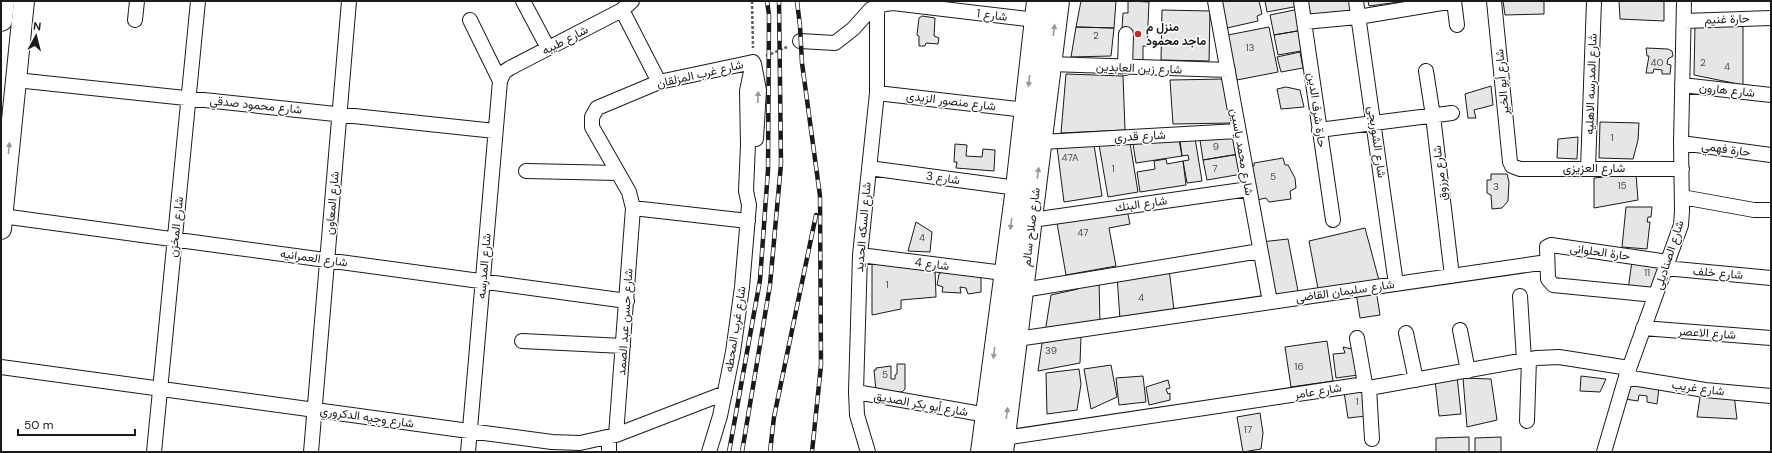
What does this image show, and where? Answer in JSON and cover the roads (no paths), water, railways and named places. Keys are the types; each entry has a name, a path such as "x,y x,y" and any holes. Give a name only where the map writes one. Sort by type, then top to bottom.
{"highway":[{"path":"1,20 3,1"},
{"name":"شارع صلاح سالم","path":"1003,445 1042,142 1058,1"},
{"name":"شارع صلاح سالم","path":"982,452 1004,273 1017,188 1037,11"}],"main road":[{"path":"2,222 24,1"}],"street":[{"path":"135,20 137,1"},
{"name":"شارع المخزن","path":"154,452 198,1"},
{"name":"شارع المعاون","path":"311,452 349,1"},
{"path":"524,1 548,48"},
{"name":"شارع طيبه","path":"500,81 504,72 510,68 622,10 632,1"},
{"name":"شارع محمد ياسين","path":"1215,1 1270,302"},
{"name":"حارة شرف الدين","path":"1301,1 1333,220"},
{"name":"شارع الشوربجى","path":"1356,1 1375,122 1396,284"},
{"path":"1304,22 1358,17 1454,1 1457,25"},
{"name":"شارع أبو الخير","path":"1494,1 1510,162"},
{"name":"شارع المدرسه الاهليه","path":"1588,168 1594,1"},
{"name":"شارع الصناديلى","path":"1604,452 1628,372 1681,225 1684,1"},
{"name":"شارع 1","path":"877,4 893,3 1037,11"},
{"path":"800,41 835,43 854,30 867,13 877,4"},
{"name":"شارع السكه الحديد","path":"868,452 857,415 856,392 860,255 877,92 877,4"},
{"path":"622,10 659,82"},
{"name":"حارة غنيم","path":"1684,21 1771,18"},
{"path":"470,20 500,81"},
{"path":"1125,68 1126,34"},
{"name":"شارع غرب المزلقان","path":"633,208 629,192 592,127 592,117 594,112 602,105 659,82 753,62"},
{"name":"شارع غرب المحطه","path":"709,452 725,393 734,352 742,288 749,204 746,191 748,144 747,91 753,62"},
{"name":"شارع زين العابدين","path":"1050,64 1125,68 1228,70"},
{"name":"شارع مرزوق","path":"1426,71 1433,116 1452,276"},
{"name":"شارع محمود صدقي","path":"16,80 495,131"},
{"name":"شارع المدرسه","path":"468,452 500,81"},
{"name":"شارع هارون","path":"1682,85 1771,95"},
{"name":"شارع منصور الزيدى","path":"877,92 1026,110"},
{"path":"1319,130 1452,113"},
{"name":"شارع قدري","path":"1042,142 1238,131"},
{"name":"حارة فهمي","path":"1681,143 1771,155"},
{"name":"شارع العزيزى","path":"1510,162 1516,168 1682,169"},
{"name":"شارع 3","path":"869,168 1017,188"},
{"path":"526,171 618,173"},
{"name":"شارع البنك","path":"1032,220 1249,189"},
{"path":"1682,197 1754,210 1771,210"},
{"path":"633,208 748,221"},
{"name":"شارع حسن عبد الصمد","path":"609,452 623,346 633,208"},
{"name":"شارع العمرانيه","path":"2,222 175,239 627,300"},
{"name":"حارة الحلوانى","path":"1547,262 1547,247 1551,245 1666,265"},
{"path":"1023,290 1260,251"},
{"name":"شارع 4","path":"860,255 1004,273"},
{"path":"1547,262 1548,279 1557,287 1655,295"},
{"name":"شارع سليمان القاضى","path":"1017,338 1547,262"},
{"name":"شارع خلف","path":"1666,265 1771,278"},
{"path":"1520,296 1526,360 1527,422"},
{"name":"شارع الاعصر","path":"1643,328 1771,338"},
{"path":"1460,330 1468,371"},
{"path":"1406,333 1416,380"},
{"path":"1357,338 1367,386 1372,439"},
{"path":"522,341 623,346"},
{"name":"شارع عامر","path":"1003,445 1367,386 1416,380 1526,360 1559,357 1628,372"},
{"name":"شارع وجيه الدكروري","path":"1,367 470,432 552,447 612,436 725,393"},
{"name":"شارع غريب","path":"1628,372 1705,390 1771,396"},
{"name":"شارع أبو بكر الصديق","path":"856,392 987,415"}],"railway":[{"path":"729,452 760,280 768,170 769,15 767,1"},
{"path":"742,452 770,285 781,164 779,1"},
{"path":"797,1 802,63 820,196 821,365 812,452"},
{"path":"770,452 774,417 816,215"}],"place":[{"name":"منزل م ماجد محمود","path":"1138,34"}]}
